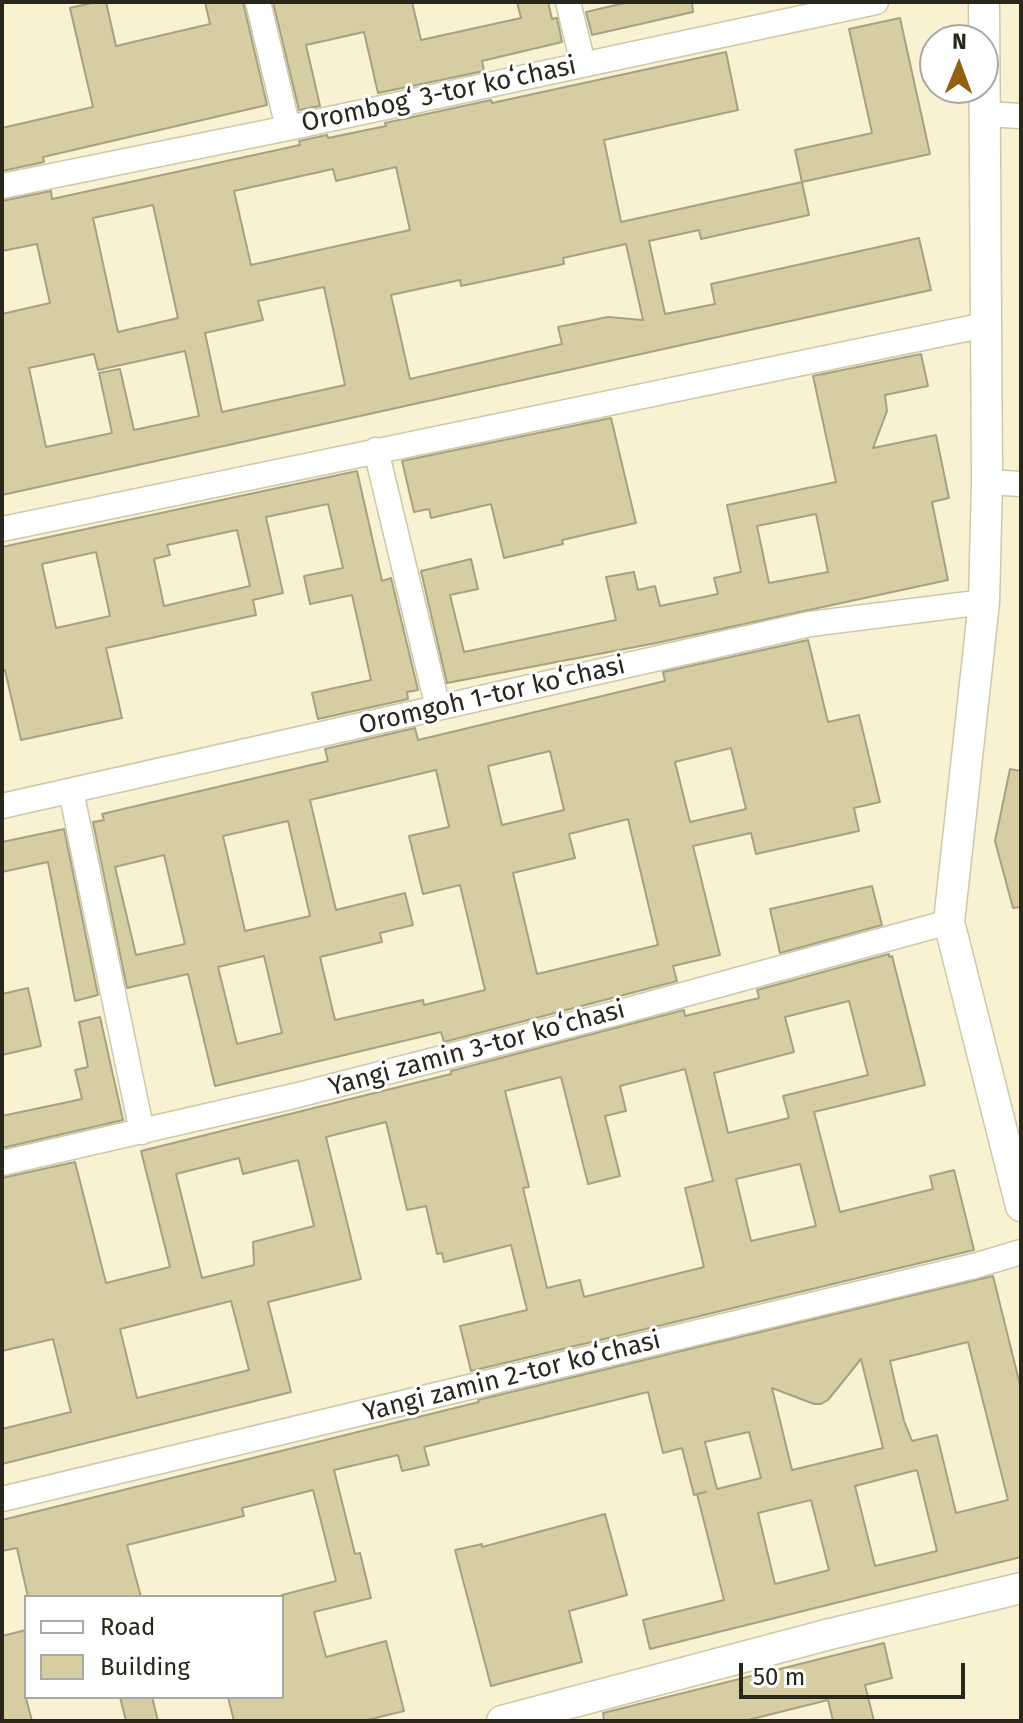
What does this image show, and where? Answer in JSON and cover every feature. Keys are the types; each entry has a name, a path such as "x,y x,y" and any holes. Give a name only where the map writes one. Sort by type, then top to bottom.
{"street":[{"path":"258,2 288,128"},
{"path":"568,2 583,64"},
{"name":"Orombogʻ 3-tor koʻchasi","path":"2,186 876,2"},
{"path":"984,2 987,482 984,602 949,922 1021,1206"},
{"path":"984,114 1021,116"},
{"path":"2,529 985,325"},
{"path":"376,450 438,708"},
{"path":"987,482 1021,484"},
{"name":"Oromgoh 1-tor koʻchasi","path":"2,806 810,624 984,602"},
{"path":"71,791 142,1132"},
{"name":"Yangi zamin 3-tor koʻchasi","path":"2,1163 294,1096 591,1020 949,922"},
{"name":"Yangi zamin 2-tor koʻchasi","path":"2,1499 974,1266 1021,1252"},
{"path":"502,1721 830,1634 1021,1588"}],"building":[{"path":"106,2 116,46 210,24 205,2 243,2 267,105 43,157 44,162 2,171 2,128 93,107 70,8"},
{"path":"273,2 412,2 421,40 521,18 517,2 548,2 552,19 557,18 562,42 482,61 484,71 378,93 364,32 306,45 320,106 299,110"},
{"path":"629,2 692,2 693,12 592,35 586,12"},
{"path":"900,18 930,154 802,182 795,150 872,133 849,29"},
{"path":"726,52 738,110 604,140 621,222 802,182 809,215 701,239 699,230 649,241 665,314 715,304 711,284 919,238 931,290 2,495 2,314 50,303 37,244 2,251 2,201 51,191 52,199 300,145 299,141 386,126 385,123 491,100 492,103","holes":["396,167 410,230 251,265 234,191 333,169 336,181","153,205 178,318 118,332 93,218","626,244 643,320 608,317 558,327 562,344 410,379 391,295 460,280 461,286 564,264 563,258","324,287 345,385 222,412 205,333 263,320 258,301","185,351 199,416 134,430 120,369 99,373 112,433 46,447 29,368 94,354 98,370"]},
{"path":"921,354 928,386 885,395 887,411 873,448 936,435 949,498 932,502 948,580 656,643 447,683 421,571 471,559 478,589 450,595 464,652 616,620 606,577 634,572 638,590 655,586 660,606 718,594 714,578 741,572 727,505 836,482 813,376","holes":["816,514 828,572 769,583 757,526"]},
{"path":"611,418 636,523 562,540 563,544 504,558 491,504 431,518 429,509 414,512 402,461"},
{"path":"357,471 382,581 391,578 418,690 407,692 408,699 318,719 312,693 371,680 352,595 310,604 304,576 343,568 328,504 266,517 283,593 253,600 256,615 106,648 122,718 21,740 5,670 2,671 2,547","holes":["237,530 250,586 164,606 154,559 170,555 167,545","96,552 110,616 56,628 42,564"]},
{"path":"808,640 828,722 859,715 880,802 854,808 859,831 756,854 751,833 693,846 720,955 673,966 677,981 444,1042 441,1032 215,1086 188,974 127,988 93,822 104,820 102,814 328,761 325,749 415,728 418,740 665,681 663,672","holes":["731,748 746,809 690,822 675,762","550,751 564,810 502,825 488,766","436,770 449,827 409,836 423,894 460,885 485,990 424,1005 423,1000 335,1020 320,957 382,942 380,933 413,925 405,893 336,910 310,800","628,819 658,945 537,974 513,873 575,858 569,834","288,821 310,916 245,931 223,836","164,855 185,944 136,955 115,867","264,956 282,1033 237,1044 218,967"]},
{"path":"1010,769 1021,771 1021,907 1013,908 995,841"},
{"path":"64,829 98,995 75,1001 48,862 2,872 2,842"},
{"path":"872,886 882,925 780,953 770,909"},
{"path":"889,954 889,957 892,956 925,1085 814,1112 840,1212 933,1189 930,1176 954,1170 974,1250 471,1371 460,1326 527,1310 511,1245 444,1262 442,1253 437,1254 426,1206 407,1210 386,1122 326,1137 361,1279 268,1302 291,1392 2,1464 2,1429 71,1412 53,1339 2,1351 2,1178 75,1162 106,1283 170,1267 141,1151 451,1074 451,1071 684,1010 685,1016 759,998 757,990","holes":["849,1001 868,1075 783,1096 789,1118 728,1133 714,1073 794,1052 785,1017","685,1069 713,1181 685,1188 704,1267 584,1297 580,1280 547,1288 523,1188 529,1187 505,1091 561,1077 588,1184 620,1176 605,1116 626,1111 620,1086","239,1158 243,1174 298,1160 314,1226 253,1242 254,1265 202,1278 176,1174","800,1164 816,1226 751,1241 736,1179","231,1301 249,1370 137,1398 120,1329"]},
{"path":"28,988 41,1046 2,1055 2,994"},
{"path":"100,1017 123,1120 2,1148 2,1116 82,1099 75,1070 88,1067 79,1022"},
{"path":"993,1276 1021,1389 1021,1557 650,1649 643,1620 724,1600 682,1448 663,1453 648,1392 424,1447 429,1465 402,1471 398,1455 334,1470 355,1554 360,1553 371,1598 314,1612 326,1657 386,1641 404,1711 363,1721 234,1721 228,1699 284,1699 282,1595 336,1581 313,1490 242,1508 244,1516 127,1545 140,1595 28,1595 17,1548 2,1551 2,1520 478,1400","holes":["968,1342 1008,1500 956,1513 937,1435 912,1441 904,1421 890,1361","861,1359 883,1448 792,1470 772,1388 821,1404 828,1400","749,1432 761,1478 717,1489 705,1442","917,1470 937,1551 875,1566 855,1486","811,1500 829,1570 775,1584 758,1513"]},
{"path":"605,1514 627,1595 569,1611 582,1662 491,1686 455,1550 482,1544 482,1547"},
{"path":"24,1630 24,1699 32,1721 2,1721 2,1636"},
{"path":"884,1643 892,1678 865,1685 874,1721 833,1721 828,1700 744,1721 604,1721 603,1713"},
{"path":"120,1699 152,1699 158,1721 126,1721"}]}
